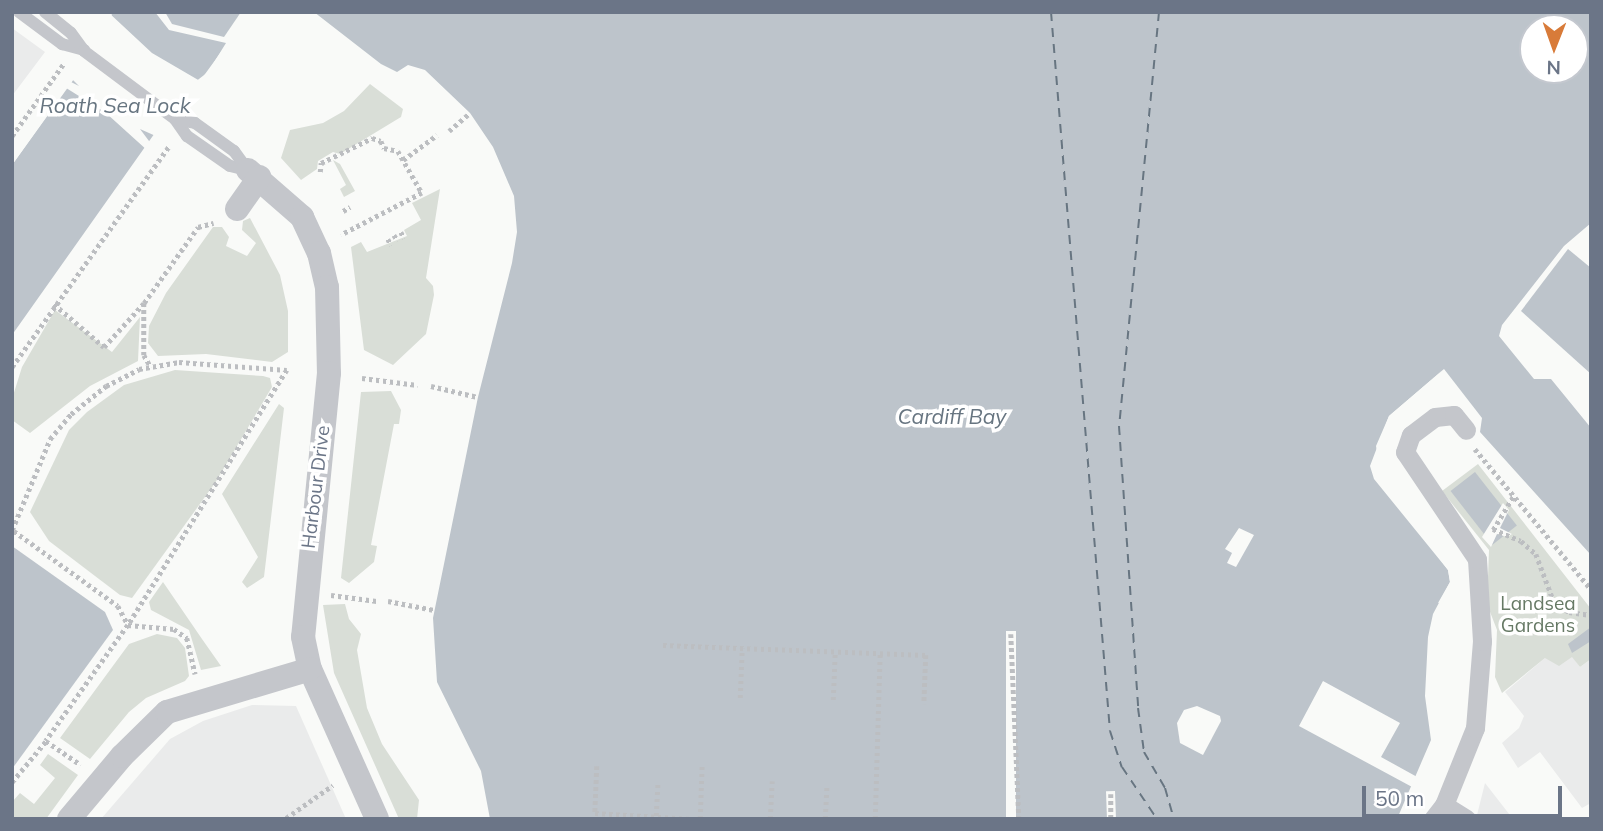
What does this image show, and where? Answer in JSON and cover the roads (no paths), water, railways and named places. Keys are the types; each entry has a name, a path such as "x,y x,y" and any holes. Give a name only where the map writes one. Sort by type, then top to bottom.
{"street":[{"path":"237,209 253,174"},
{"name":"Harbour Drive","path":"253,174 302,217 319,253 331,315 329,373 304,596 303,637 310,669 377,819"},
{"path":"1466,430 1454,415 1435,417 1411,435 1405,452 1477,559 1482,641 1475,728 1438,812 1466,819"},
{"path":"69,819 167,712 205,697 310,669"}],"lane":[{"path":"19,12 62,44 84,51"},
{"path":"45,12 71,33 84,51"},
{"name":"Harbour Drive","path":"84,51 175,119 187,135 220,160 253,174"}],"water":[{"name":"Roath Sea Lock","path":"112,12 155,12 169,30 226,43 208,72 186,89 12,335 12,165 110,29"},
{"path":"165,12 241,12 224,37 172,24"},
{"name":"Cardiff Bay","path":"314,12 1591,12 1591,223 1564,246 1502,325 1499,336 1534,379 1551,379 1591,428 1591,555 1480,432 1482,418 1444,369 1389,416 1370,466 1374,479 1448,570 1450,582 1433,614 1428,637 1425,696 1431,740 1397,819 490,819 481,771 437,682 433,618 478,397 512,263 517,232 514,196 493,147 470,113 425,70 408,65 397,72 381,64"},
{"path":"1568,249 1591,268 1591,374 1521,311"},
{"path":"1475,472 1517,526 1492,545 1451,491"},
{"path":"12,546 105,612 113,630 12,769"},
{"path":"1591,627 1591,641 1572,653 1568,644"}],"park label":[{"name":"Landsea Gardens","path":"1538,615"}]}
